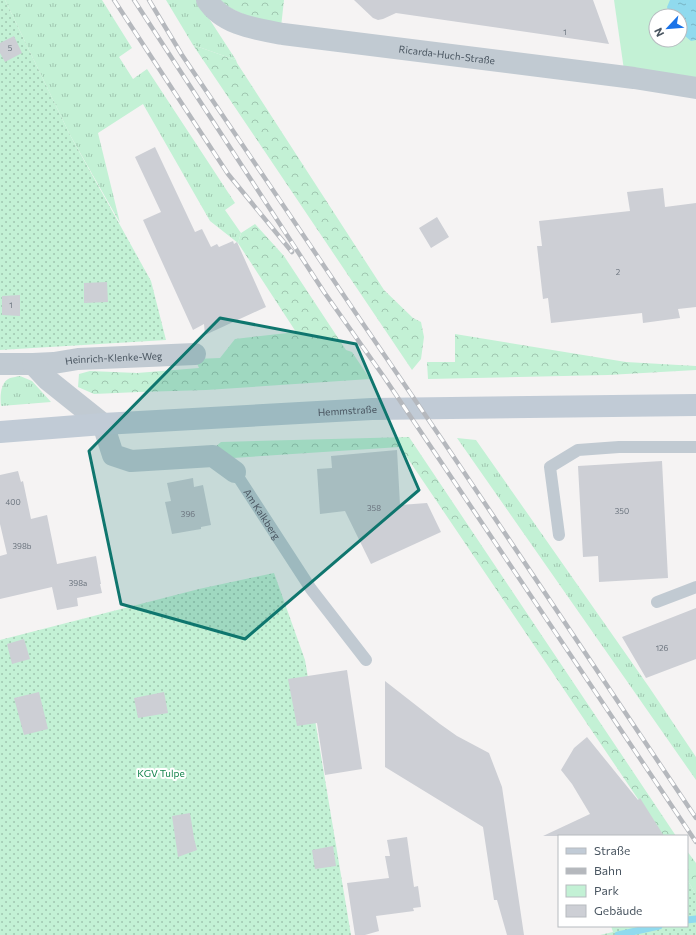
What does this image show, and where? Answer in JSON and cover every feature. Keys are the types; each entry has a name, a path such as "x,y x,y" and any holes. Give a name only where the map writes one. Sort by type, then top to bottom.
{"street":[{"name":"Ricarda-Huch-Straße","path":"208,0 213,10 242,26 283,34 634,78 696,88"},
{"name":"Heinrich-Klenke-Weg","path":"0,364 54,363 78,359 195,354"},
{"path":"33,364 48,380 103,424"},
{"name":"Hemmstraße","path":"0,432 103,424 372,409 696,405"},
{"name":"Am Kalkberg","path":"103,424 113,456 131,461 213,456 236,472"}],"lane":[{"path":"559,536 550,467 578,450 618,447 696,447"},
{"name":"Am Kalkberg","path":"236,472 311,589 366,660"},
{"path":"657,602 696,587"}],"highlighted area":[{"path":"220,318 356,344 419,490 245,639 121,604 89,451"}],"green space":[{"path":"0,0 5,0 70,135 151,281 166,340 0,350"},
{"path":"5,0 102,0 132,48 119,57 133,79 147,69 235,203 225,210 241,233 238,243 210,221 143,104 98,133 120,223 70,135"},
{"path":"166,0 197,0 236,60 193,45"},
{"path":"213,0 284,0 281,27 269,26"},
{"path":"614,0 696,0 696,82 624,70"},
{"path":"193,45 236,60 384,290 413,318 421,322 424,337 421,359 412,370"},
{"path":"255,224 284,256 346,350 352,352 370,379 206,390 94,394 78,387 79,374 90,371 137,373 199,368 195,359 220,358 235,339 296,332 238,243 241,233"},
{"path":"455,334 626,362 696,366 696,370 608,375 428,379 427,362 455,362"},
{"path":"20,376 32,381 51,402 1,406 2,386 10,378"},
{"path":"409,437 675,835 662,835 400,447 233,458 214,448 221,442"},
{"path":"457,438 476,440 649,687 696,757 696,780"},
{"name":"KGV Tulpe","path":"274,573 305,660 351,935 0,935 0,640 199,589"},
{"path":"688,852 696,863 696,895 688,881"},
{"path":"688,881 696,895 696,935 600,935 613,932 611,927 688,927"}],"water":[{"path":"670,0 696,0 696,40 691,41 688,39 688,8 667,7"}],"building":[{"path":"354,0 593,0 609,44 396,13 378,20 373,18"},
{"path":"14,36 22,53 5,62 0,53 0,43"},
{"path":"155,147 195,232 202,229 211,247 217,244 219,247 233,241 234,244 237,242 266,307 205,335 204,324 193,330 143,220 161,212 135,157"},
{"path":"663,188 665,207 696,203 696,307 678,309 680,318 643,323 642,313 551,323 548,298 543,299 537,246 542,246 539,221 630,211 627,192"},
{"path":"437,217 449,237 431,248 419,228"},
{"path":"107,282 108,302 84,303 84,283"},
{"path":"20,295 20,316 2,315 2,296"},
{"path":"397,450 400,505 427,503 441,532 371,564 345,511 320,514 317,469 332,468 331,456"},
{"path":"662,461 668,578 599,582 598,556 583,557 578,466"},
{"path":"18,471 21,482 23,481 31,519 47,515 57,564 96,556 102,593 77,598 78,606 57,610 52,587 0,599 0,556 7,554 0,524 0,475"},
{"path":"193,478 194,487 203,485 211,525 201,527 201,529 172,534 165,502 171,501 167,483"},
{"path":"696,608 696,659 646,678 622,637"},
{"path":"24,639 30,659 12,664 7,644"},
{"path":"347,670 362,769 325,775 317,723 297,726 288,679"},
{"path":"385,681 457,736 489,753 502,787 524,935 507,935 497,900 494,900 483,827 385,767"},
{"path":"39,692 48,729 24,735 14,698"},
{"path":"164,692 168,713 138,718 134,698"},
{"path":"587,737 638,800 640,798 663,835 543,836 590,814 572,784 561,770 574,748"},
{"path":"190,813 197,850 178,857 172,816"},
{"path":"407,837 414,887 418,886 421,907 413,908 414,911 376,916 379,931 365,935 355,935 347,883 389,878 385,856 390,856 387,840"},
{"path":"333,846 336,866 315,869 312,850"}],"waterway":[{"path":"688,920 696,919"},
{"path":"618,935 654,927"}],"railway":[{"path":"114,0 228,174 292,252"},
{"path":"134,0 324,292 384,377 696,842"},
{"path":"149,0 182,55 696,818"}]}
